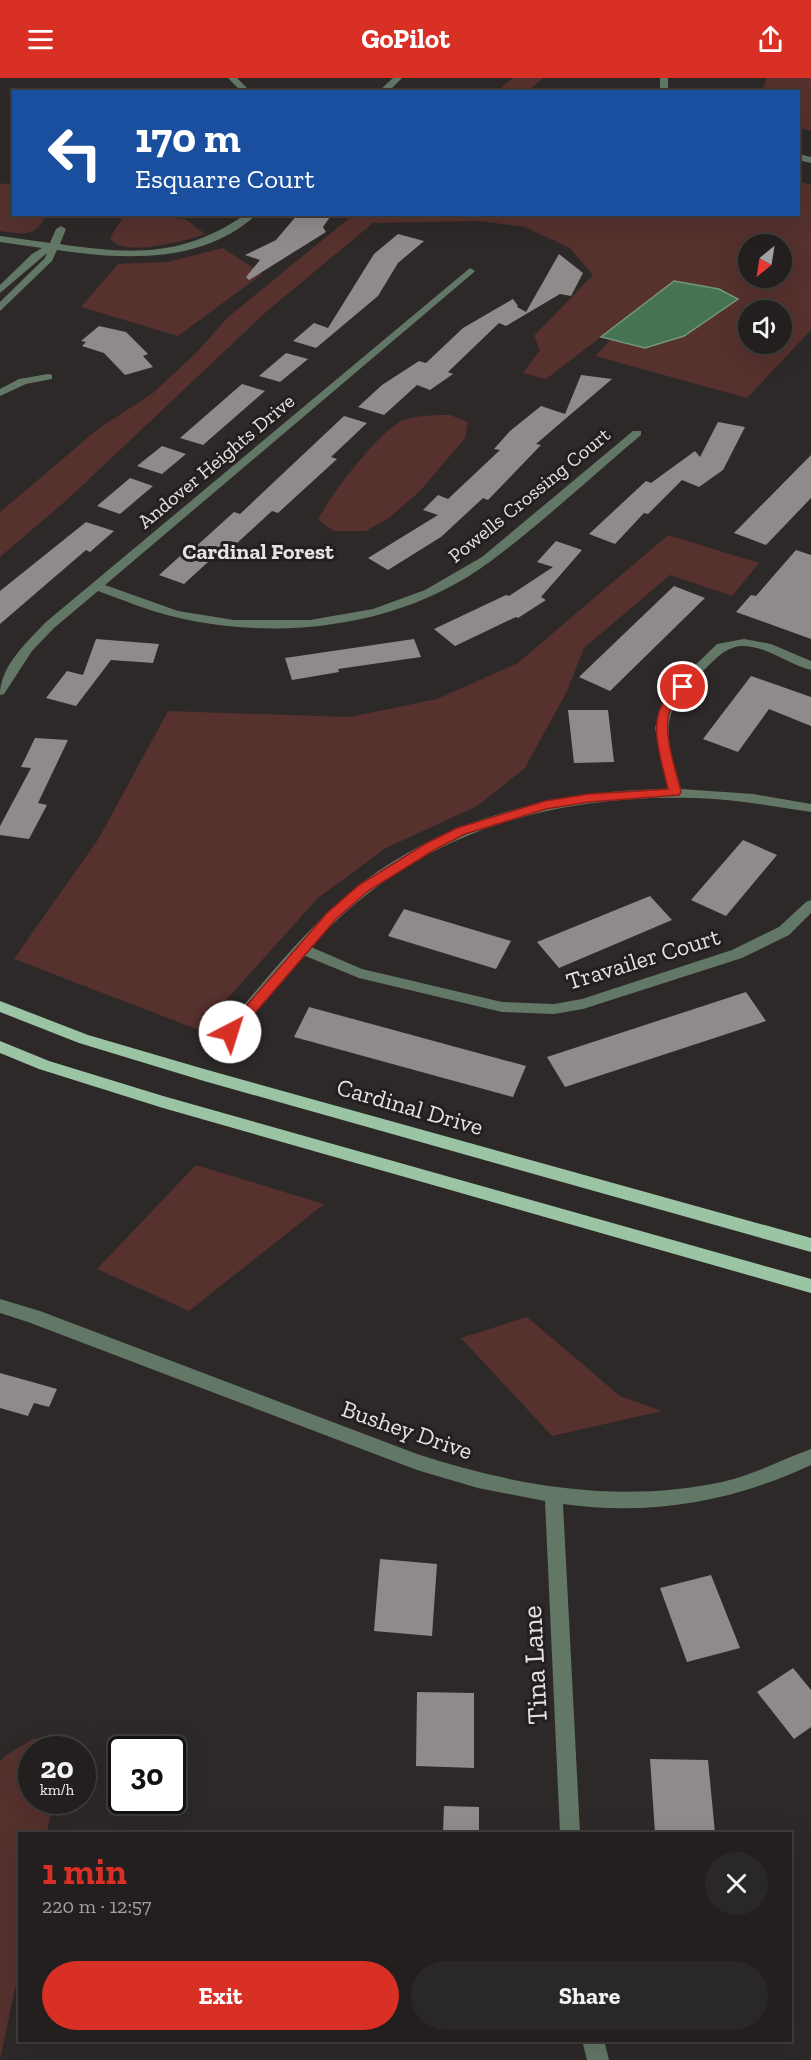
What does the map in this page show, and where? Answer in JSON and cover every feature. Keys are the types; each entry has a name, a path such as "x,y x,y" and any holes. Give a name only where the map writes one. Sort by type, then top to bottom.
{"main road":[{"name":"Cardinal Drive","path":"0,1006 84,1039 204,1075 811,1245"},
{"path":"0,1047 44,1065 164,1102 811,1286"}],"street":[{"path":"232,78 245,90"},
{"path":"384,90 398,78"},
{"path":"0,239 129,254 167,254 215,239 250,216"},
{"path":"0,308 49,259 61,229"},
{"path":"0,290 35,255 53,245"},
{"name":"Andover Heights Drive","path":"0,691 27,649 50,625 470,271"},
{"path":"0,393 18,383 48,377"},
{"name":"Powells Crossing Court","path":"96,585 176,614 234,624 310,624 375,612 429,593 486,559 636,433"},
{"path":"675,792 661,729 663,714 670,700 721,646 730,642 750,642 811,666"},
{"path":"230,1032 301,948 364,888 399,864 461,831 545,805 589,798 675,792 760,799 811,808"},
{"name":"Travailer Court","path":"301,948 370,975 502,1007 554,1009 583,1004 745,951 784,931 811,905"},
{"name":"Bushey Drive","path":"0,1306 433,1467 494,1484 554,1495 638,1500 688,1498 736,1488 788,1470 811,1457"},
{"name":"Tina Lane","path":"554,1495 570,1832"},
{"path":"594,2042 598,2060"}],"shaded area":[{"path":"513,78 543,78 529,90 498,90"},
{"path":"767,78 811,78 811,131 800,128 800,90 764,90"},
{"path":"800,182 811,185 811,330 792,350 792,300 738,300 738,354 788,354 747,398 595,356 611,340 645,348 720,313 737,299 719,289 674,281 546,379 523,373 540,350 534,336 593,275 570,248 525,227 479,221 373,223 266,312 69,498 0,557 0,512 98,429 153,393 198,351 227,318 352,216 800,216"},
{"path":"12,183 12,216 45,216 38,228 28,233 0,231 0,184"},
{"path":"123,216 185,219 205,234 140,248 117,244 110,238"},
{"path":"223,248 262,274 178,336 81,307 118,264 168,262"},
{"path":"674,281 719,289 738,299 684,336 645,348 601,337"},
{"path":"450,415 468,422 465,438 420,491 389,518 366,531 334,531 318,520 356,464 394,426 415,417"},
{"path":"668,535 759,563 732,596 670,575 584,648 567,691 525,768 477,806 386,848 318,898 199,1030 14,959 99,838 168,711 350,717 437,699 518,663"},
{"path":"196,1165 324,1204 189,1311 97,1269"},
{"path":"527,1317 620,1396 662,1411 552,1436 461,1338"},
{"path":"18,1748 18,1814 50,1814 47,1832 18,1832 18,1975 0,2059 0,1761"}],"building":[{"path":"296,216 331,216 323,227 326,232 249,280 246,277 260,260 245,255 276,240"},
{"path":"398,234 424,241 398,263 378,296 316,348 293,341 314,323 328,328 374,254"},
{"path":"559,254 583,273 571,296 560,294 506,326 499,323 448,372 453,374 430,390 417,385 384,415 358,407 382,385 419,361 426,363 463,328 513,299 517,307 526,312"},
{"path":"99,326 126,332 148,354 143,356 153,367 125,375 104,353 82,346 86,342 81,341"},
{"path":"286,353 308,359 280,382 259,376"},
{"path":"581,375 612,379 536,444 541,445 488,500 483,498 441,537 388,570 368,558 438,515 423,510 438,495 448,499 500,450 494,449 510,431 541,406 565,414"},
{"path":"242,384 265,391 203,445 180,438"},
{"path":"344,416 367,423 331,457 337,459 278,513 272,511 237,543 231,541 184,584 159,575 188,549 192,550 234,512 240,514"},
{"path":"718,422 745,427 723,470 699,487 682,480 648,514 644,513 615,544 589,534 646,481 651,483 695,451 700,457"},
{"path":"162,446 186,454 162,474 137,466"},
{"path":"811,455 811,498 766,545 734,533"},
{"path":"130,478 153,486 120,514 97,506"},
{"path":"86,522 114,531 90,552 86,550 0,624 0,591"},
{"path":"556,541 582,550 541,597 546,600 518,618 455,646 434,629 506,595 509,596 553,567 537,562"},
{"path":"796,550 811,555 811,639 736,612 751,595 756,596"},
{"path":"674,586 705,598 610,691 579,677"},
{"path":"96,639 159,644 153,663 111,660 76,706 46,698 67,671 83,675"},
{"path":"414,639 421,657 338,669 339,672 292,680 285,658"},
{"path":"751,676 811,697 811,726 769,709 738,752 703,739"},
{"path":"568,710 608,710 614,762 574,763"},
{"path":"35,738 68,740 38,803 47,805 29,839 0,835 0,826 31,768 21,767"},
{"path":"743,840 777,855 726,916 691,900"},
{"path":"650,896 672,920 559,968 537,942"},
{"path":"404,909 511,941 496,969 388,936"},
{"path":"746,992 766,1021 565,1087 547,1057"},
{"path":"309,1007 526,1066 513,1097 294,1037"},
{"path":"0,1373 57,1389 49,1407 34,1403 28,1416 0,1408"},
{"path":"380,1559 437,1564 432,1636 374,1631"},
{"path":"711,1575 740,1648 687,1662 660,1588"},
{"path":"793,1668 811,1690 811,1727 794,1739 757,1692"},
{"path":"417,1692 474,1693 474,1768 416,1766"},
{"path":"650,1759 708,1760 715,1832 655,1832"},
{"path":"444,1806 479,1807 479,1832 443,1832"}],"district":[{"name":"Cardinal Forest","path":"258,551"}],"route":[{"path":"230,1032 301,948 332,916 364,888 429,847 461,831 545,805 634,793 675,792 661,729 663,714 670,700 683,687"}]}
